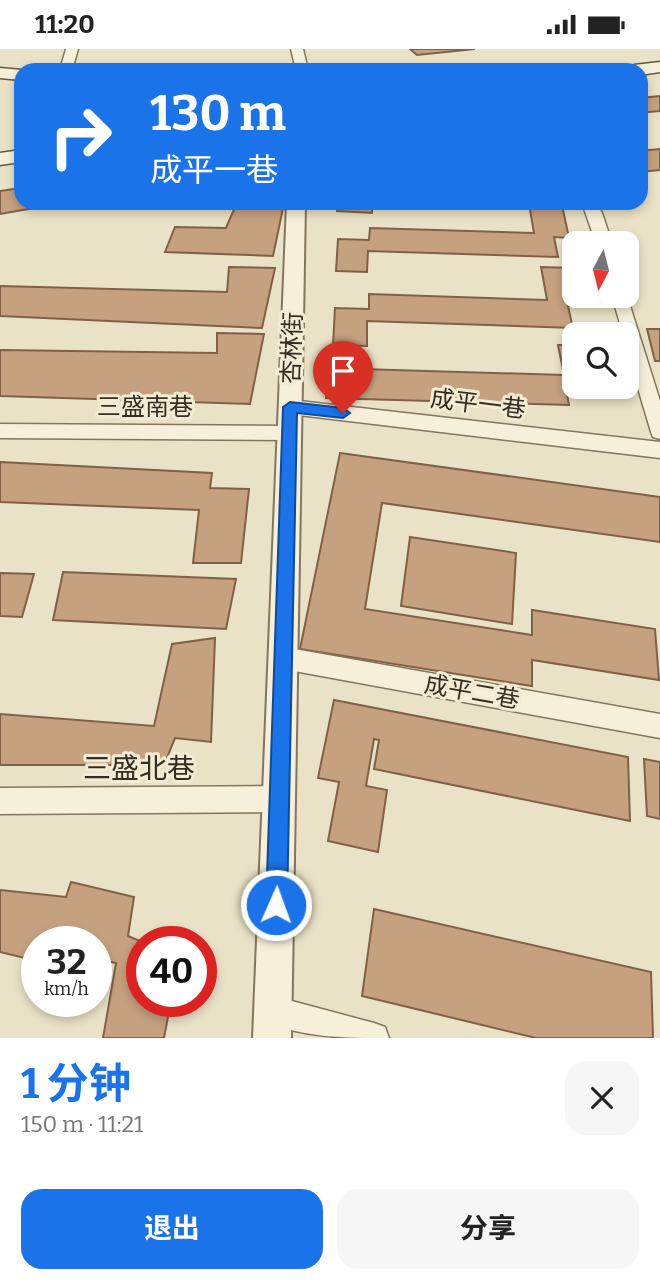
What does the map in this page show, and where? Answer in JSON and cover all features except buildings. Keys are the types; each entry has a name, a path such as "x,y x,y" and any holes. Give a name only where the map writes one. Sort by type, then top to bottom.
{"street":[{"name":"杏林街","path":"273,1025 296,210"},
{"path":"593,210 600,231"},
{"path":"624,308 660,432"},
{"name":"三盛南巷","path":"0,431 290,420"},
{"name":"成平一巷","path":"290,420 660,450"},
{"name":"成平二巷","path":"283,659 660,726"},
{"name":"三盛北巷","path":"0,801 279,799"},
{"path":"273,1025 374,1038"}],"route":[{"path":"276,905 290,407 343,413"}]}
